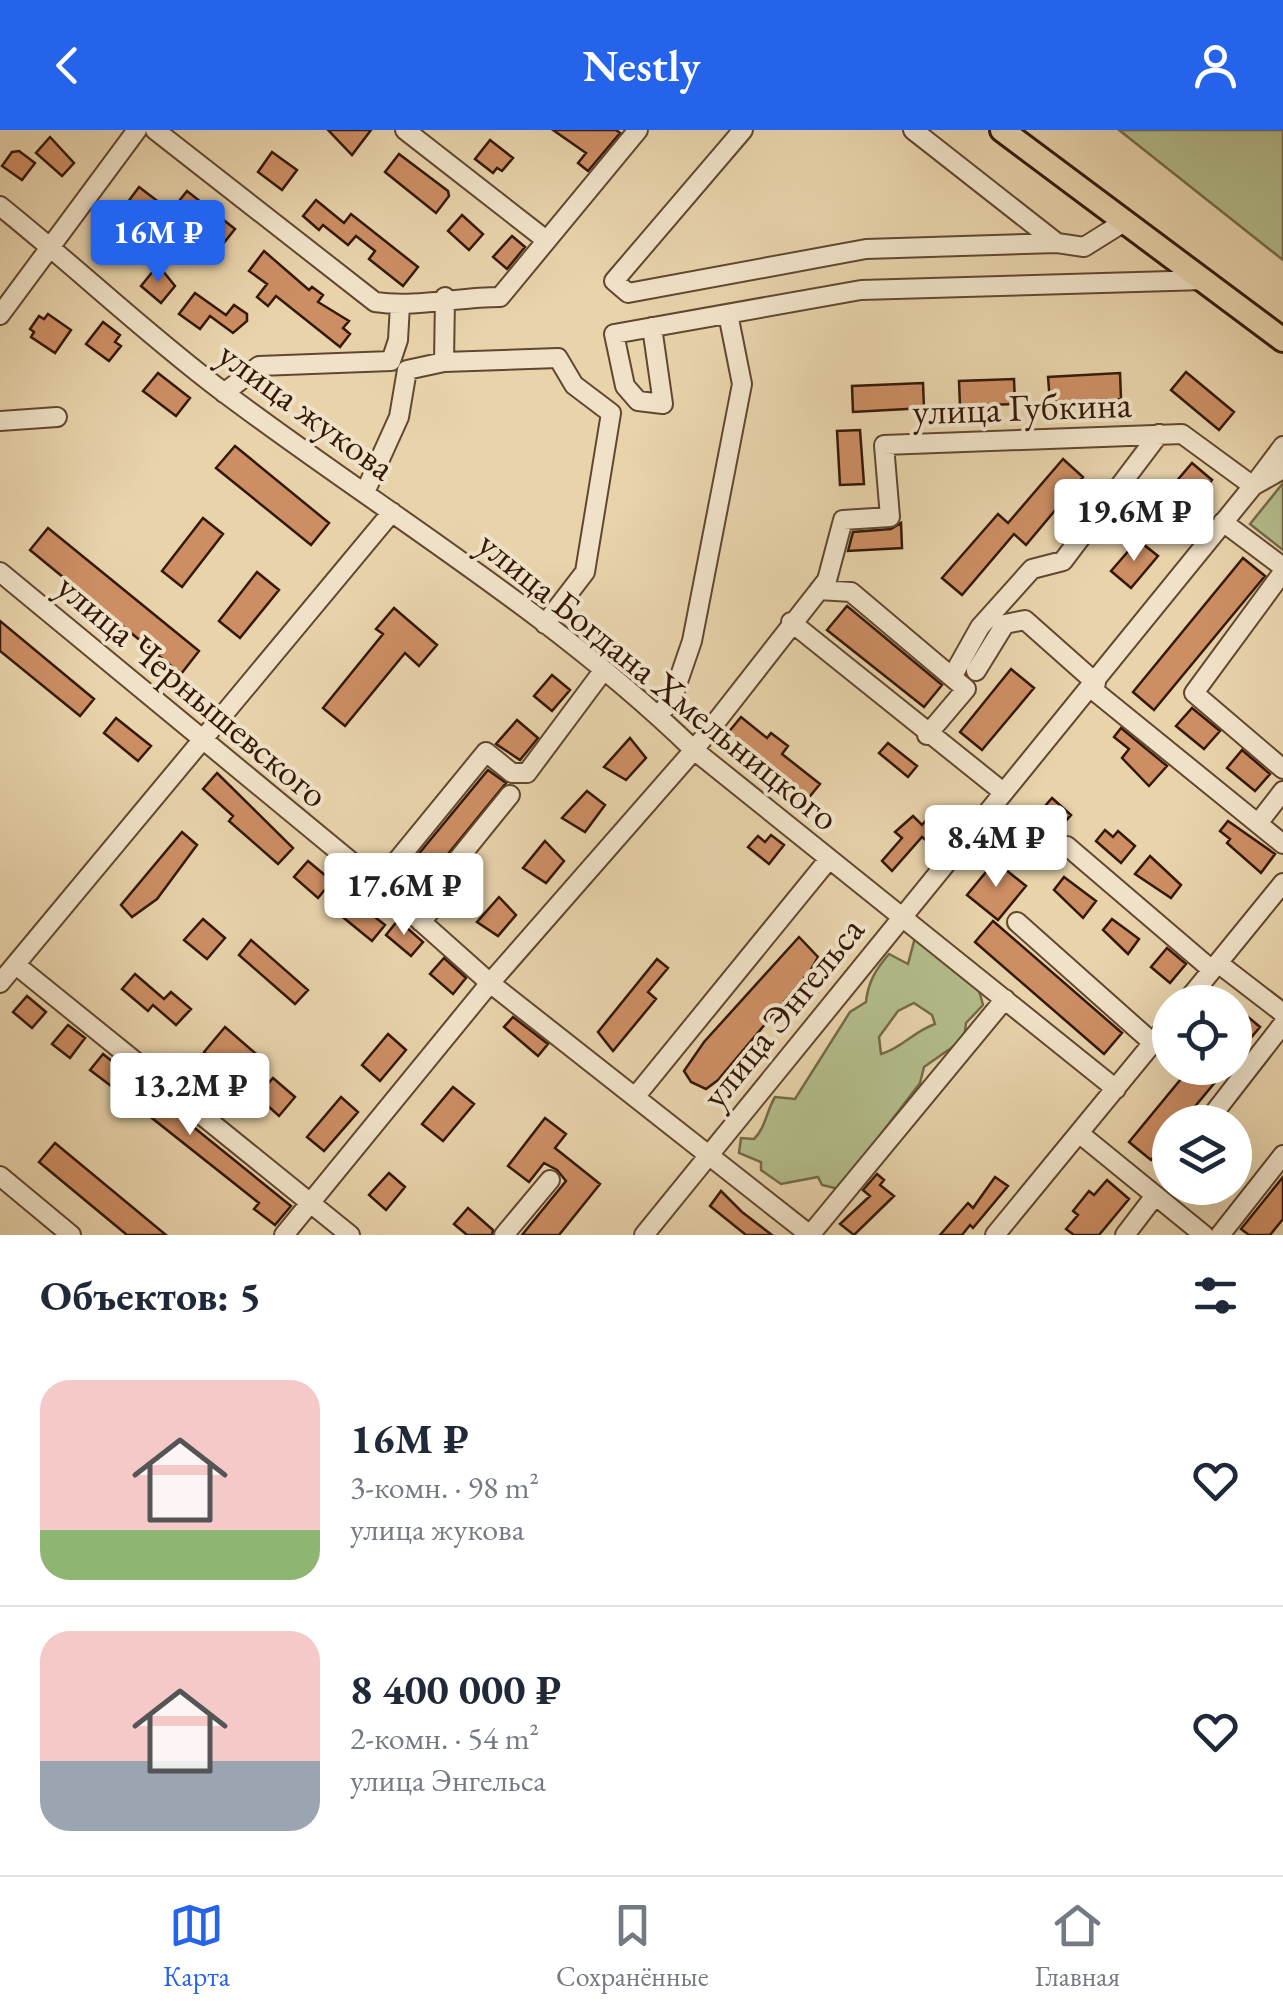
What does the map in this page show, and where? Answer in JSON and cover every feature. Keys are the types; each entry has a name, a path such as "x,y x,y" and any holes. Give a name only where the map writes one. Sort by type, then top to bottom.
{"main road":[{"path":"1002,130 1283,340"}],"street":[{"path":"0,316 137,130"},
{"path":"155,130 375,302 400,305 445,297 500,297 638,130"},
{"path":"405,130 546,240"},
{"path":"743,130 614,281 628,293 866,249 1057,243 1084,247 1124,222"},
{"path":"913,130 1057,243"},
{"name":"улица жукова","path":"0,206 224,393 392,512"},
{"path":"652,328 861,290 1205,280"},
{"path":"444,362 445,297"},
{"path":"224,393 259,366 391,361 398,340 400,305"},
{"path":"658,716 671,702 692,641 742,384 728,314"},
{"path":"366,490 399,417 407,370 444,362 558,358 574,385 611,412 585,572 544,624"},
{"path":"0,420 57,417"},
{"path":"952,677 980,627 1032,569 1063,561 1159,434"},
{"name":"улица Губкина","path":"284,1235 490,983 694,750 827,580 843,520 890,517 884,445 1182,434 1253,486"},
{"path":"1253,486 1283,446"},
{"name":"улица Энгельса","path":"644,1235 1253,486 1283,469"},
{"path":"0,983 392,512"},
{"name":"улица Богдана Хмельницкого","path":"392,512 603,671 694,750 1116,1089"},
{"path":"1223,522 1283,570 1194,693 1283,768"},
{"name":"улица Чернышевского","path":"0,572 378,884 490,983 810,1235"},
{"path":"819,590 852,592 966,689 927,736"},
{"path":"976,671 1005,624 1025,620 1094,686 1283,844"},
{"path":"791,622 927,736 1003,792"},
{"path":"378,884 486,752 512,773 527,773 603,671"},
{"path":"1259,822 1283,792"},
{"path":"421,922 443,896 446,874 510,796"},
{"path":"1066,846 1215,966 1283,1014"},
{"path":"635,1096 829,859"},
{"path":"1200,985 1283,882"},
{"path":"1017,922 1152,1041"},
{"path":"16,965 350,1235"},
{"path":"810,1235 1005,999"},
{"path":"1220,1105 1283,1024"},
{"path":"996,1235 1152,1045"},
{"path":"1080,1134 1152,1195"},
{"path":"1220,1235 1283,1155"},
{"path":"0,1176 71,1235"},
{"path":"504,1235 550,1180"},
{"path":"1124,1235 1152,1200"},
{"path":"1165,1205 1204,1235"}],"green space":[{"path":"1119,130 1283,130 1283,260"},
{"path":"1283,483 1283,550 1250,524"},
{"path":"917,930 954,971 975,976 983,1005 966,1023 964,1039 924,1067 920,1083 839,1189 822,1185 818,1177 781,1184 761,1170 761,1162 739,1153 741,1138 754,1139 775,1097 795,1099 850,1012 866,1002 873,976 889,954 908,964","holes":["914,1003 932,1015 935,1024 881,1054 879,1037 898,1011"]}],"building":[{"path":"328,130 371,130 352,155"},
{"path":"553,130 620,133 588,171 578,163 586,153"},
{"path":"50,137 74,163 62,176 36,153"},
{"path":"490,140 513,158 502,171 497,168 493,173 475,159"},
{"path":"19,151 35,163 22,180 2,166 12,152"},
{"path":"272,152 297,170 282,190 258,172"},
{"path":"399,154 448,191 449,196 436,213 385,172"},
{"path":"139,187 164,206 154,220 147,215 125,244 107,230"},
{"path":"187,191 235,229 219,249 171,211"},
{"path":"316,200 344,223 351,214 418,267 403,286 369,259 375,251 356,236 348,245 323,225 319,230 303,216"},
{"path":"462,215 483,234 469,250 448,231"},
{"path":"512,236 525,247 507,269 493,257"},
{"path":"264,251 309,290 312,287 323,295 318,302 349,321 343,328 350,334 340,347 276,296 268,306 257,297 267,284 249,271"},
{"path":"158,265 175,286 161,303 141,286"},
{"path":"195,293 226,315 234,305 247,314 247,321 233,333 210,316 200,329 179,314"},
{"path":"48,314 71,330 55,353 31,337 34,332 30,329 39,316 44,319"},
{"path":"103,322 120,335 115,342 121,346 109,361 86,344"},
{"path":"1186,372 1234,412 1219,430 1171,390"},
{"path":"158,373 190,398 176,416 143,391"},
{"path":"1120,373 1121,399 1050,402 1048,377"},
{"path":"1014,379 1015,404 960,406 959,381"},
{"path":"923,383 924,408 853,412 852,386"},
{"path":"860,430 864,484 840,485 837,431"},
{"path":"235,446 329,523 311,545 216,468"},
{"path":"1063,459 1083,477 1026,545 1014,534 962,595 942,578 998,514 1008,523"},
{"path":"1192,463 1212,480 1165,535 1145,518"},
{"path":"203,518 223,534 182,587 162,571"},
{"path":"901,523 902,548 848,551 853,532 891,529"},
{"path":"48,528 199,651 181,674 30,550"},
{"path":"1138,540 1158,556 1131,588 1111,571"},
{"path":"1243,558 1265,576 1154,710 1133,692"},
{"path":"257,572 279,590 240,638 219,621"},
{"path":"847,606 942,685 924,707 827,630"},
{"path":"394,608 437,645 419,666 405,653 345,726 323,708 383,634 376,629"},
{"path":"0,621 94,699 80,716 0,651"},
{"path":"1011,669 1034,688 982,750 960,732"},
{"path":"552,675 570,690 552,711 534,696"},
{"path":"1192,708 1220,731 1204,749 1176,726"},
{"path":"741,717 767,738 771,733 788,746 782,754 820,784 806,801 727,734"},
{"path":"116,718 151,746 138,761 104,733"},
{"path":"517,720 538,738 520,760 496,744"},
{"path":"1121,728 1167,766 1149,786 1122,758 1129,749 1114,737"},
{"path":"630,738 646,758 626,780 604,767"},
{"path":"888,743 917,766 908,777 879,753"},
{"path":"1242,750 1270,774 1255,791 1227,768"},
{"path":"488,770 506,783 430,876 412,862"},
{"path":"217,773 293,848 278,864 229,821 233,816 203,789"},
{"path":"587,791 605,805 585,832 562,818"},
{"path":"1052,798 1071,815 1042,847 1023,831"},
{"path":"913,816 922,825 927,819 938,829 927,841 922,837 892,871 882,861 902,838 895,832"},
{"path":"1228,821 1275,854 1261,873 1227,843 1230,839 1220,831"},
{"path":"1105,830 1113,837 1118,831 1135,846 1121,863 1096,841"},
{"path":"182,832 197,845 157,899 132,917 121,905"},
{"path":"771,835 784,845 769,864 748,847 758,836 765,842"},
{"path":"545,841 564,861 546,883 523,868"},
{"path":"1150,856 1181,885 1171,898 1135,874"},
{"path":"308,861 332,881 318,898 294,877"},
{"path":"995,861 1026,886 998,920 967,895"},
{"path":"1064,877 1096,901 1083,918 1054,890"},
{"path":"499,897 516,915 498,936 477,922"},
{"path":"352,899 385,925 372,941 339,914"},
{"path":"203,919 225,938 207,959 184,940"},
{"path":"1112,919 1139,939 1128,954 1103,930"},
{"path":"398,920 423,942 411,956 386,935"},
{"path":"993,921 1122,1033 1104,1054 975,942"},
{"path":"799,937 818,957 810,971 718,1080 706,1089 691,1082 684,1071 704,1042"},
{"path":"251,940 308,990 295,1004 239,955"},
{"path":"1167,948 1186,964 1170,983 1151,967"},
{"path":"444,958 466,978 453,994 430,974"},
{"path":"657,959 668,968 648,992 656,999 613,1051 598,1032"},
{"path":"135,974 164,999 171,992 191,1009 176,1025 153,1005 148,1011 122,989"},
{"path":"27,996 46,1012 32,1028 13,1012"},
{"path":"513,1017 548,1044 538,1056 504,1027"},
{"path":"1252,1020 1260,1027 1252,1037"},
{"path":"68,1025 85,1038 70,1058 52,1044"},
{"path":"225,1027 255,1053 234,1078 204,1052"},
{"path":"388,1034 406,1050 380,1081 362,1065"},
{"path":"103,1054 291,1206 275,1225 254,1209 259,1203 143,1111 140,1114 116,1096 119,1092 90,1070"},
{"path":"273,1078 295,1097 279,1116 257,1096"},
{"path":"1176,1085 1213,1085 1196,1105 1160,1105"},
{"path":"453,1087 474,1104 443,1141 422,1124"},
{"path":"341,1097 358,1112 324,1151 307,1137"},
{"path":"1152,1114 1152,1159 1129,1142"},
{"path":"545,1118 566,1134 555,1148 600,1184 559,1235 522,1235 566,1181 544,1163 529,1182 508,1166"},
{"path":"55,1143 166,1235 127,1235 39,1162"},
{"path":"389,1173 405,1187 386,1210 369,1195"},
{"path":"877,1174 884,1180 880,1185 894,1196 854,1235 840,1224 870,1196 863,1190"},
{"path":"995,1177 1008,1186 973,1228 970,1225 962,1235 940,1235 968,1203 973,1208"},
{"path":"1283,1177 1283,1219 1270,1235 1249,1235 1241,1229"},
{"path":"1107,1180 1129,1199 1099,1235 1074,1235 1066,1229 1078,1215 1073,1211 1089,1191 1094,1195"},
{"path":"721,1191 772,1235 746,1235 710,1206"},
{"path":"468,1208 493,1230 492,1235 467,1235 454,1224"}]}
